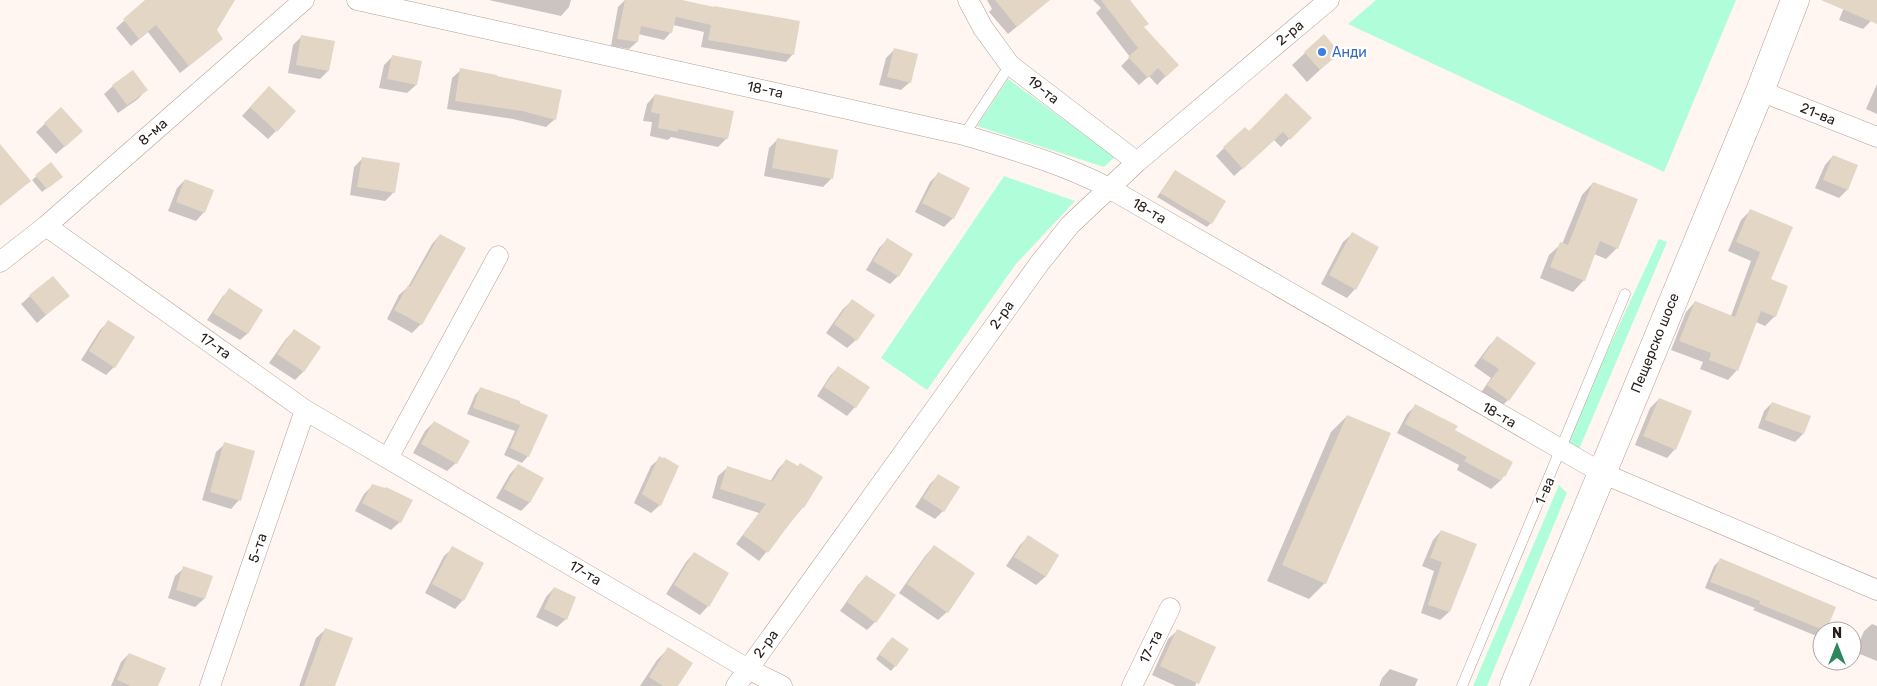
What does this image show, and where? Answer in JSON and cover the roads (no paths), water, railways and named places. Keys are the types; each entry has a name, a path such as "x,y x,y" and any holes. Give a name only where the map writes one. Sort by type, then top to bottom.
{"main road":[{"name":"Пещерско шосе","path":"1514,686 1760,91 1794,0"}],"street":[{"name":"8-ма","path":"0,262 46,226 304,0"},
{"name":"18-та","path":"357,0 964,134 1041,158 1080,173 1602,473 1877,590"},
{"name":"19-та","path":"968,0 983,28 1010,64 1137,162"},
{"name":"2-ра","path":"736,686 1038,264 1070,225 1137,162 1330,0"},
{"name":"21-ва","path":"1760,91 1877,137"},
{"name":"17-та","path":"46,226 305,410 748,669 782,686"},
{"path":"388,458 498,256"},
{"name":"5-та","path":"210,686 305,410"},
{"name":"17-та","path":"1132,686 1170,608"}],"lane":[{"path":"964,134 1010,64"},
{"name":"1-ва","path":"1462,686 1562,451 1625,294"}],"place":[{"name":"Анди","path":"1322,52"}]}
